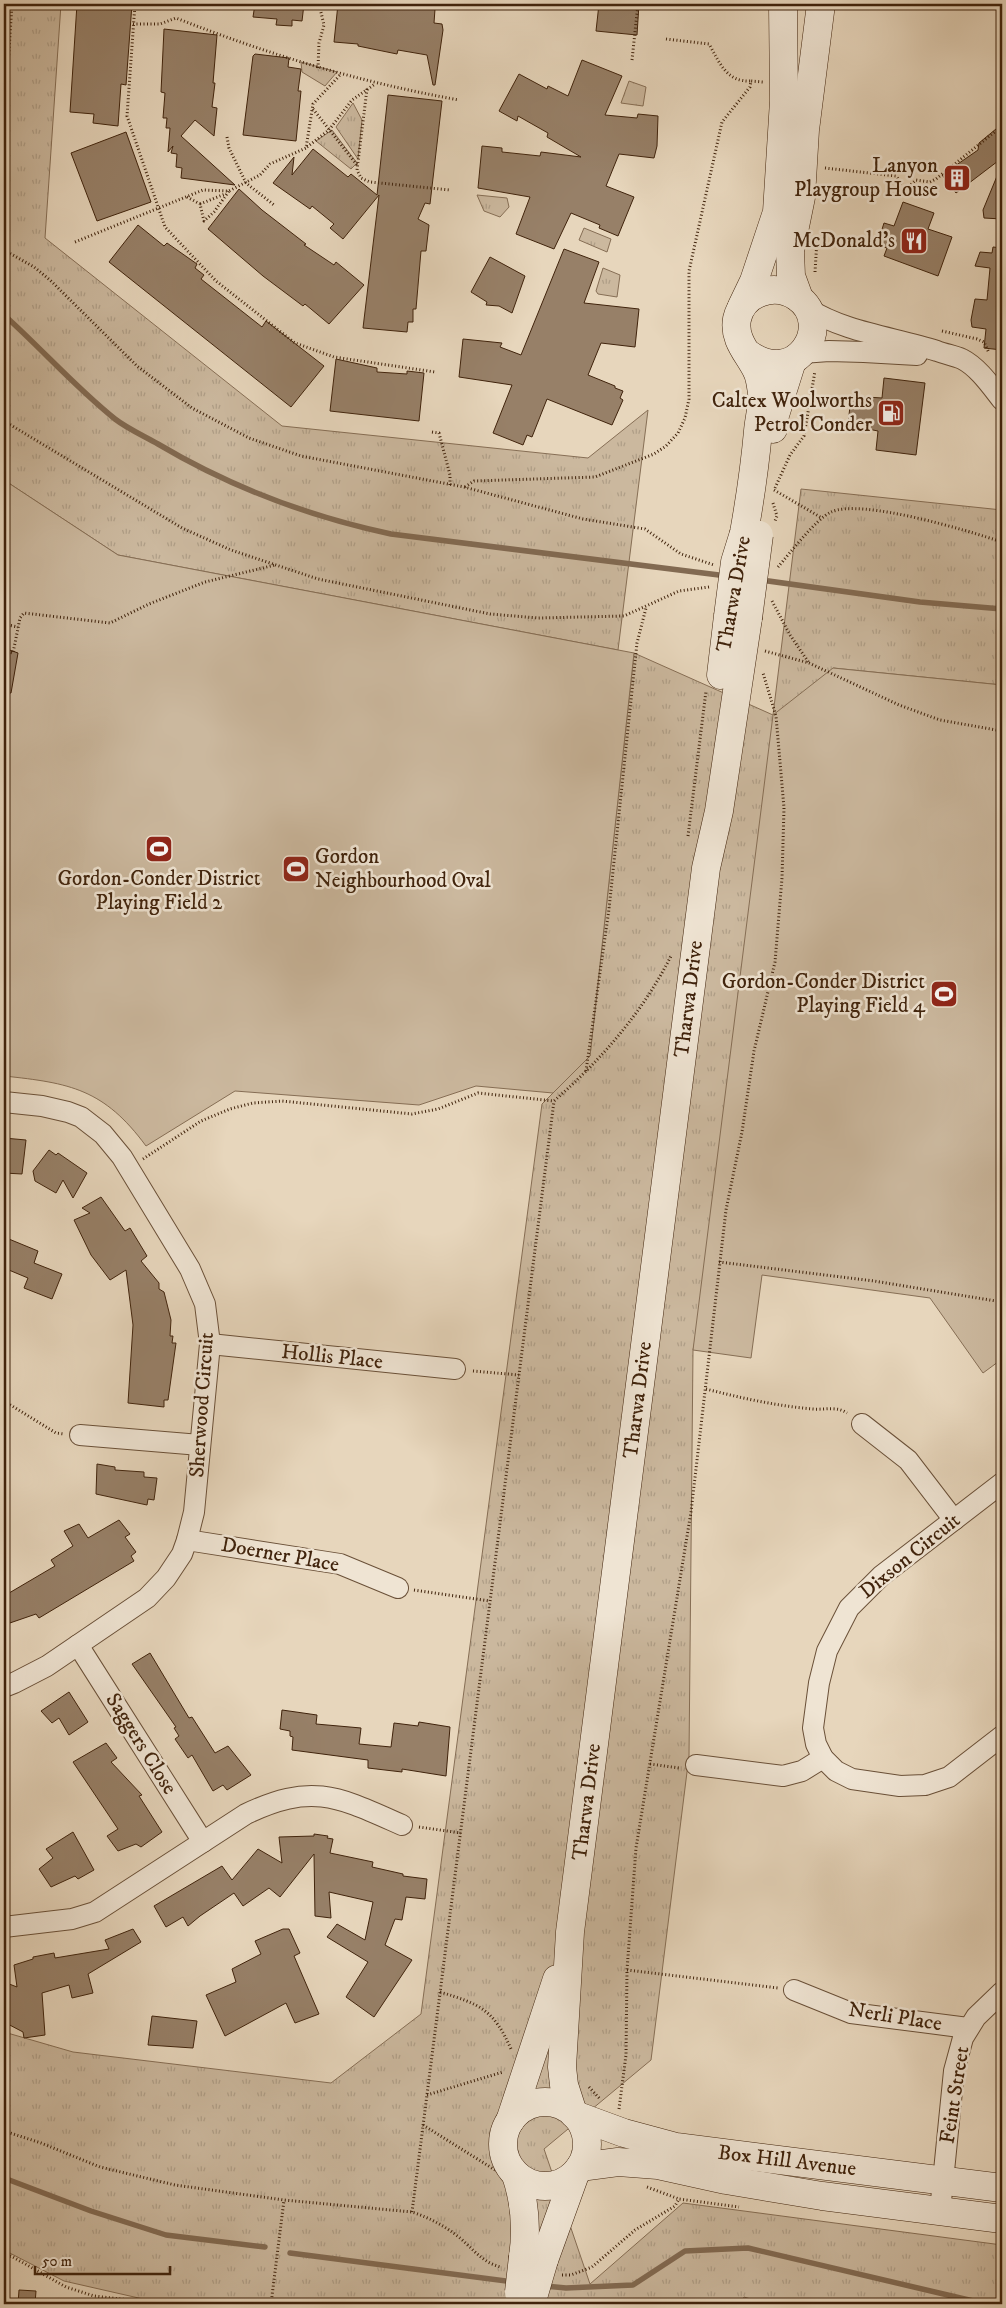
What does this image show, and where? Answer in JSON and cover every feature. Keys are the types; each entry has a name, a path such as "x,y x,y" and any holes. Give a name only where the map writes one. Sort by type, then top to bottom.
{"main road":[{"path":"783,4 784,102 777,212 754,281 737,320 737,332 740,343 747,353 757,361 768,364 803,360 812,332 812,320 791,276 790,250 801,197 805,130 821,4"},
{"path":"742,307 750,298 762,291 774,289 787,291 803,303"},
{"name":"Tharwa Drive","path":"747,353 758,372 762,394 753,482 759,530"},
{"name":"Tharwa Drive","path":"574,2114 562,2073 570,1932 706,868 719,811 738,617 759,530 775,415 803,360"},
{"name":"Tharwa Drive","path":"510,2121 538,2042 570,1932"},
{"path":"526,2299 533,2259 577,2170 584,2160 587,2147 586,2132 574,2114 567,2108 553,2102 538,2102 525,2106 510,2121 503,2138 508,2164 516,2175 522,2194 533,2259"},
{"name":"Box Hill Avenue","path":"574,2114 624,2133 676,2147 1002,2188"},
{"name":"Box Hill Avenue","path":"577,2170 618,2162 658,2165 726,2180 822,2196 1002,2219"},
{"path":"516,2175 527,2182 540,2186 553,2185 566,2180 577,2170"}],"street":[{"path":"803,303 819,316 867,333 963,360 978,372 1002,400"},
{"path":"803,360 829,351 913,356 944,354"},
{"name":"Sherwood Circuit","path":"4,1102 42,1106 68,1112 81,1118 103,1134 122,1157 190,1269 205,1304 210,1344 194,1512 187,1540 166,1578 147,1598 48,1666 4,1686"},
{"name":"Hollis Place","path":"210,1344 455,1369"},
{"path":"862,1424 908,1460 954,1520"},
{"path":"80,1435 200,1445"},
{"name":"Dixson Circuit","path":"1002,1483 880,1576 858,1596 833,1636 819,1683 813,1728 816,1744 823,1758 836,1771 852,1779 900,1786 925,1785 949,1777 1002,1736"},
{"name":"Doerner Place","path":"187,1540 340,1564 398,1588"},
{"name":"Saggers Close","path":"78,1645 203,1842"},
{"path":"696,1765 783,1776 802,1771 823,1758"},
{"path":"4,1927 72,1919 95,1912 246,1814 286,1798 315,1796 348,1801 402,1825"},
{"name":"Nerli Place","path":"794,1990 851,2013 968,2028"},
{"name":"Feint Street","path":"940,2211 954,2071 963,2038 976,2017 1002,1992"}],"path":[{"path":"4,128 12,4"},
{"path":"135,4 127,116 165,227 216,281 294,343 334,357 435,372"},
{"path":"318,68 319,43 324,25 319,4"},
{"path":"632,60 638,4"},
{"path":"133,24 160,24 176,18 340,75 459,100"},
{"path":"666,39 709,44 728,75 742,81 763,82"},
{"path":"306,148 314,104 340,75"},
{"path":"464,487 474,481 595,478 654,454 666,446 678,433 686,418 689,399 689,271 722,122 750,87 751,81"},
{"path":"200,204 246,183 260,175 270,164 306,148 329,130 352,100 375,83"},
{"path":"367,89 358,166 361,178 370,182 450,190"},
{"path":"313,109 358,166"},
{"path":"820,168 896,176 906,189 916,180 930,182 936,179 1002,126"},
{"path":"227,137 229,148 246,183 274,205"},
{"path":"75,242 203,190 228,192"},
{"path":"187,197 200,204 204,220 214,212 228,192"},
{"path":"4,250 34,267 50,280 137,366 192,408 249,438 301,456 450,484 584,519 645,529 681,554 722,566"},
{"path":"759,530 777,516 771,496 790,455 804,436 803,360"},
{"path":"4,421 182,528 231,550 318,579 490,614 538,618 624,616 646,608 679,591 717,586"},
{"path":"432,432 439,433 450,476 450,484"},
{"path":"774,490 822,518"},
{"path":"774,571 822,518 840,508 863,508 949,525 1002,542"},
{"path":"4,650 12,653 20,618 24,613 110,623 148,604 205,582 275,565"},
{"path":"586,1072 609,909 637,643 646,608"},
{"path":"777,608 790,635 809,663"},
{"path":"4,624 18,627"},
{"path":"764,651 809,663 899,704 940,720 1002,731"},
{"path":"617,2115 626,2055 627,1970 636,1848 691,1512 726,1210 742,1132 754,1051 775,962 782,878 784,808 776,716 761,666"},
{"path":"688,840 707,685"},
{"path":"412,2212 554,1101 604,1054 634,1017 658,980 672,950"},
{"path":"139,1161 201,1121 230,1109 253,1103 282,1101 412,1114 438,1109 478,1093 554,1101"},
{"path":"719,1262 874,1281 1000,1302 1002,1306"},
{"path":"455,1369 520,1375"},
{"path":"706,1388 747,1399 813,1409 840,1409 862,1424"},
{"path":"4,1401 56,1433 80,1435"},
{"path":"398,1588 490,1601"},
{"path":"402,1825 461,1833"},
{"path":"627,1970 794,1990"},
{"path":"440,1992 464,1999 485,2010 495,2019 513,2055"},
{"path":"427,2095 507,2071"},
{"path":"587,2085 605,2105"},
{"path":"612,2107 619,2110"},
{"path":"642,2185 679,2199"},
{"path":"271,2304 284,2200"},
{"path":"4,2252 66,2287 75,2290 94,2296 165,2304"},
{"path":"4,2274 10,2256"}],"green space":[{"path":"4,4 61,4 45,238 282,426 588,458 648,410 618,650 118,555 4,480"},
{"path":"301,62 337,72 325,86 302,72"},
{"path":"629,81 646,87 643,106 621,103"},
{"path":"353,103 362,120 358,159 336,127"},
{"path":"332,130 357,163 351,169 316,141"},
{"path":"477,195 507,198 509,207 500,217 484,211"},
{"path":"584,228 611,239 607,252 579,240"},
{"path":"603,268 620,275 617,297 598,294 596,291"},
{"name":"Gordon Neighbourhood Oval","path":"4,480 118,555 634,653 590,1056 553,1093 476,1086 419,1105 235,1091 146,1146 131,1127 115,1112 84,1092 48,1082 4,1076"},
{"path":"801,489 1002,510 1002,685 833,668 693,1350 689,1756 651,2060 544,2149 590,2284 683,2203 1002,2245 1002,2304 767,2304 744,2297 741,2304 165,2304 64,2281 4,2250 4,2032 73,2052 331,2083 421,2014 542,1104 590,1056 634,653 773,715"},
{"path":"833,668 1002,685 1002,1359 983,1373 930,1298 762,1275 751,1358 693,1350 773,715"}],"building":[{"path":"77,4 132,4 126,85 121,84 118,126 93,123 94,114 70,112"},
{"path":"255,4 304,4 302,21 292,20 292,26 276,25 277,19 253,17"},
{"path":"338,4 397,4 435,9 434,23 442,24 443,30 435,85 433,85 427,55 398,50 397,54 358,46 358,44 334,42"},
{"path":"599,4 639,4 637,35 596,31"},
{"path":"164,29 217,35 212,107 217,108 214,136 195,120 181,136 235,185 181,178 182,168 176,167 177,154 171,153 173,146 168,152 170,128 166,128 167,118 163,118 165,93 161,92"},
{"path":"255,54 289,58 288,67 301,69 298,91 301,91 296,141 243,135 253,56"},
{"path":"582,60 622,76 605,115 637,118 638,114 658,116 657,146 654,158 619,154 606,186 634,197 618,236 599,228 600,225 571,213 554,249 516,234 530,197 478,188 482,146 502,148 502,152 540,156 541,152 581,157 547,137 548,133 518,116 517,121 499,111 519,74 547,89 548,86 568,96"},
{"path":"388,95 442,101 430,204 425,203 418,219 429,225 426,251 421,251 416,309 413,309 413,322 408,322 407,332 363,328 379,195 343,239 330,228 334,224 312,206 310,209 273,183 294,157 292,175 313,149 348,177 351,174 377,195"},
{"path":"1002,124 1002,158 956,193 942,175 978,150 979,143"},
{"path":"126,132 151,202 97,221 71,153"},
{"path":"1002,164 1002,219 984,218 983,210"},
{"path":"239,189 262,210 306,244 304,245 334,265 336,262 364,285 329,324 305,304 303,306 263,276 208,229"},
{"name":"McDonald's","path":"903,202 934,213 928,229 952,237 938,276 884,256 887,248 877,245 884,223 894,226"},
{"path":"138,225 164,246 167,243 197,264 195,268 204,275 201,279 262,327 266,321 324,366 291,407 109,262"},
{"path":"993,247 1002,248 1002,350 984,348 986,329 972,327 971,320 975,299 987,300 990,268 975,266 980,252 992,253"},
{"path":"564,249 599,262 584,303 639,309 635,347 601,343 588,375 623,391 620,398 623,400 612,425 547,399 532,437 527,435 523,445 493,433 512,385 459,377 463,339 502,343 500,347 521,355"},
{"path":"490,257 525,276 512,313 499,306 486,305 487,302 471,292"},
{"path":"336,359 377,368 377,372 407,374 407,371 424,373 419,421 330,411"},
{"name":"Caltex Woolworths Petrol Conder","path":"884,378 925,383 916,455 876,450 878,431 848,425 851,396 882,398"},
{"path":"4,648 18,653 11,693 4,693"},
{"path":"4,1138 26,1140 22,1174 4,1173"},
{"path":"49,1150 56,1155 58,1153 87,1173 73,1198 63,1180 56,1193 35,1181 33,1171"},
{"path":"101,1197 125,1231 130,1228 147,1256 141,1261 159,1283 159,1289 164,1292 171,1320 170,1336 173,1336 172,1343 176,1343 168,1400 164,1400 164,1407 128,1403 133,1325 126,1270 110,1280 91,1255 74,1220 90,1213 82,1208"},
{"path":"4,1237 38,1251 34,1263 62,1274 52,1299 24,1288 28,1278 4,1268"},
{"path":"97,1464 115,1467 115,1470 144,1472 144,1477 157,1478 154,1500 148,1499 147,1505 96,1494"},
{"path":"119,1520 130,1534 125,1537 136,1552 131,1556 134,1561 39,1618 36,1614 4,1625 4,1596 55,1566 51,1560 73,1546 64,1531 79,1524 88,1538"},
{"path":"150,1653 189,1718 192,1717 215,1753 228,1746 251,1775 227,1790 223,1785 213,1791 192,1755 188,1758 175,1739 179,1736 174,1728 176,1727 132,1664"},
{"path":"69,1692 88,1722 69,1735 59,1718 52,1723 41,1711"},
{"path":"282,1710 317,1715 316,1724 361,1728 359,1744 391,1747 394,1723 418,1726 419,1722 450,1727 446,1776 402,1769 402,1772 368,1768 368,1760 292,1750 293,1737 290,1736 290,1731 280,1729"},
{"path":"106,1743 117,1758 111,1762 142,1795 139,1796 162,1832 141,1847 136,1844 118,1851 107,1836 118,1829 73,1762"},
{"path":"73,1832 94,1870 78,1879 75,1876 51,1887 39,1869 53,1858 46,1849"},
{"path":"314,1834 328,1836 327,1838 333,1839 330,1853 373,1862 372,1867 403,1874 403,1876 427,1879 425,1899 406,1897 402,1920 395,1919 385,1945 412,1960 374,2017 346,1997 368,1962 327,1937 337,1924 365,1940 373,1902 329,1892 331,1918 315,1916 314,1854 280,1897 269,1888 243,1906 234,1893 188,1926 183,1917 166,1927 154,1906 222,1866 232,1880 258,1849 282,1863 279,1837 314,1836"},
{"path":"133,1929 141,1942 88,1974 93,1993 72,1998 69,1985 42,1993 45,2035 24,2038 23,2032 4,2022 4,1982 17,1987 14,1965 33,1959 33,1957 54,1953 55,1958 109,1949 105,1940"},
{"path":"283,1929 289,1929 300,1953 294,1956 319,2014 295,2023 286,2003 225,2036 206,1995 236,1982 232,1969 261,1954 255,1941"},
{"path":"152,2016 197,2021 193,2048 148,2045"},
{"path":"19,2290 36,2291 35,2304 18,2304"}],"waterway":[{"path":"4,315 86,394 120,423 186,460 271,499 330,519 391,534 727,576"},
{"path":"761,580 920,602 1002,609"},
{"path":"4,2178 91,2211 166,2235 265,2247"},
{"path":"545,2286 566,2288 633,2285 685,2251 748,2248 986,2304"},
{"path":"290,2253 514,2282"}],"place":[{"name":"Lanyon Playgroup House","path":"957,178"},
{"name":"McDonald's","path":"914,241"},
{"name":"Caltex Woolworths Petrol Conder","path":"891,413"},
{"name":"Gordon-Conder District Playing Field 2","path":"159,849"},
{"name":"Gordon Neighbourhood Oval","path":"296,869"},
{"name":"Gordon-Conder District Playing Field 4","path":"944,994"}]}
